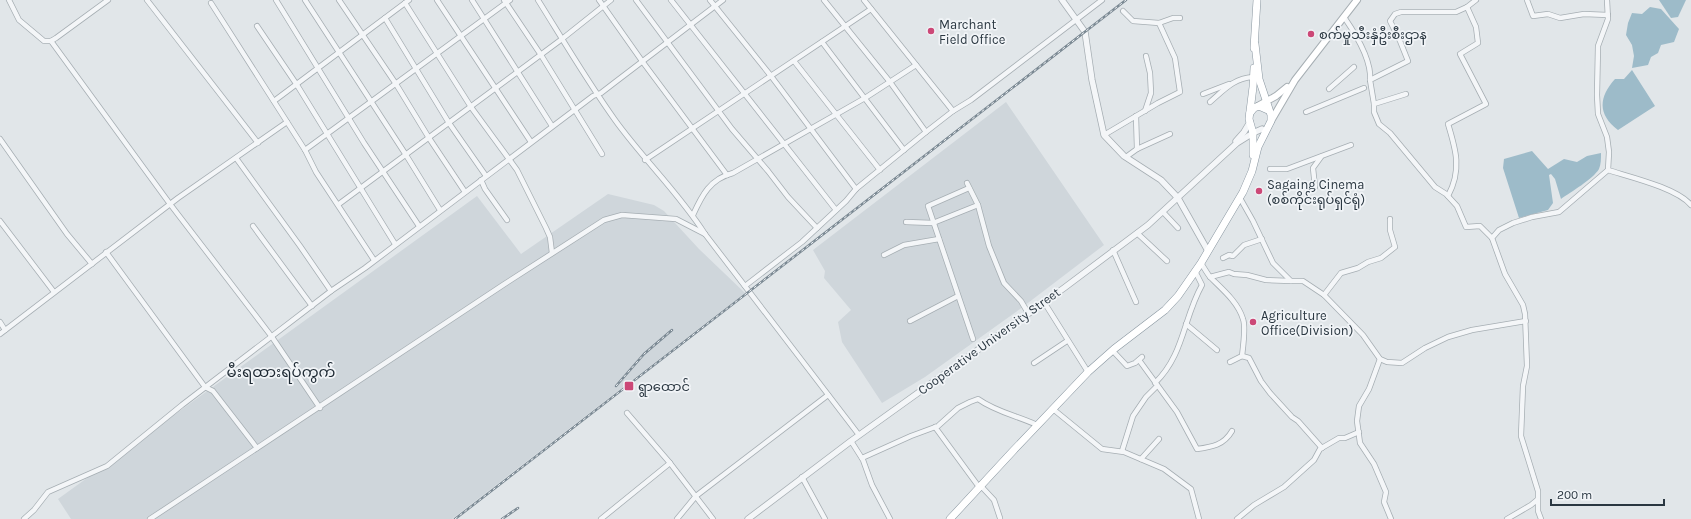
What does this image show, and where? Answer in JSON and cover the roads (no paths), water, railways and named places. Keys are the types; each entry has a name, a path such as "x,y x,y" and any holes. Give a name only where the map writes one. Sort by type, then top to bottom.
{"highway":[{"path":"1252,171 1254,151 1253,133 1249,119 1257,0"},
{"path":"953,518 980,486 1088,372 1112,350 1164,310 1178,296 1201,263 1240,198 1252,171 1258,147 1271,115 1268,110 1259,79 1255,44"},
{"path":"1267,125 1256,129 1249,119 1251,110 1256,107 1262,107 1268,110"}],"main road":[{"path":"1267,125 1295,80 1357,0"},
{"path":"1256,107 1280,93 1295,80"}],"street":[{"path":"9,0 19,20 44,41 51,40 108,0"},
{"path":"147,0 258,143"},
{"path":"276,0 349,118 419,226"},
{"path":"305,0 372,101 440,210"},
{"path":"339,0 396,84 429,138 465,192"},
{"path":"437,0 532,142"},
{"path":"472,0 552,126"},
{"path":"538,0 597,94 645,160 693,215 705,234 859,435"},
{"path":"599,0 642,61 727,175"},
{"path":"339,204 541,55 611,0"},
{"path":"636,0 732,129 788,197 817,228"},
{"path":"671,0 746,93 836,210"},
{"path":"710,0 771,76 856,189"},
{"path":"24,519 34,510 48,492 107,466 205,387 331,291 552,126 597,94 614,84 723,0"},
{"path":"824,0 890,82 926,132"},
{"path":"864,0 953,111"},
{"path":"1062,0 1085,32 1093,86 1104,135 1126,157 1161,180 1178,198 1208,251"},
{"path":"745,286 802,242 856,189 926,132 953,111 971,100 1102,0"},
{"path":"1370,80 1408,62 1390,21 1395,14 1401,12 1456,12 1467,7 1476,0"},
{"path":"1527,0 1533,16 1548,14 1560,18 1584,14 1608,15"},
{"path":"1492,238 1493,234 1498,230 1513,224 1532,217 1559,212 1608,170 1609,152 1607,138 1598,114 1597,95 1598,46 1608,20 1607,0"},
{"path":"274,101 407,1 437,53 471,106 517,170 550,237 552,253"},
{"path":"305,150 484,19 506,1 602,154"},
{"path":"211,3 305,150 316,172 339,204 374,260"},
{"path":"1448,196 1453,186 1457,166 1456,151 1448,124 1486,104 1460,54 1478,43 1476,27 1467,7"},
{"path":"645,160 692,127 746,93 871,9"},
{"path":"1123,10 1133,21 1159,22 1180,18"},
{"path":"1344,17 1360,43 1370,74 1374,112 1380,124 1390,133 1435,187 1448,196 1457,206 1466,227 1480,226 1492,238 1505,274 1522,305 1526,321 1527,366 1523,386 1521,436 1538,491 1537,500 1540,519"},
{"path":"385,18 483,178 485,189 507,220"},
{"path":"1104,135 1179,93 1181,90 1175,58 1159,22"},
{"path":"257,26 296,85 395,244"},
{"path":"51,40 170,204 272,337 320,408"},
{"path":"822,42 904,150"},
{"path":"1145,111 1151,93 1150,73 1146,56"},
{"path":"794,61 880,170"},
{"path":"693,215 699,200 713,181 758,159 811,129 865,98 916,65"},
{"path":"1329,89 1354,67"},
{"path":"1203,94 1244,78 1253,77"},
{"path":"1210,102 1233,83"},
{"path":"1306,112 1364,88"},
{"path":"1374,104 1406,94"},
{"path":"1136,116 1137,149"},
{"name":"Cooperative University Street","path":"1223,155 1244,132 1249,119"},
{"path":"0,334 170,204 287,122"},
{"name":"Cooperative University Street","path":"748,519 802,477 1028,312 1044,302 1136,233 1163,212 1237,143 1267,125"},
{"path":"1126,157 1137,149 1170,134"},
{"path":"0,139 67,234 92,264"},
{"path":"1270,169 1287,169 1351,145"},
{"path":"1315,187 1313,168 1322,156"},
{"path":"236,158 331,291"},
{"path":"1608,170 1671,191 1686,199 1691,205"},
{"path":"973,339 928,206 968,185 978,205 989,246 1004,283 1021,301 1028,312"},
{"path":"1240,198 1273,263 1291,281"},
{"path":"906,222 933,223 978,205"},
{"path":"1163,212 1178,228"},
{"path":"150,519 604,220 622,215 676,219 705,234"},
{"path":"1324,294 1341,273 1358,268 1368,262 1381,258 1395,247 1390,230 1390,219"},
{"path":"0,221 38,274 54,292"},
{"path":"253,226 312,306"},
{"path":"1136,233 1166,261"},
{"path":"884,255 904,245 939,239"},
{"path":"1223,258 1229,255 1233,256 1244,245 1262,239"},
{"path":"1113,250 1136,302"},
{"path":"106,252 205,387 213,391 257,448"},
{"path":"1201,263 1210,277 1217,281 1231,299 1244,320 1244,348 1242,356"},
{"path":"1122,451 1133,416 1173,361 1180,344 1186,324 1202,285 1195,271"},
{"path":"1210,277 1229,272 1266,280 1303,281 1324,294 1363,335 1380,359 1387,362 1402,363 1425,348 1472,330 1526,321"},
{"path":"910,321 958,296"},
{"path":"1044,302 1067,341 1088,372"},
{"path":"0,322 6,330"},
{"path":"1186,324 1217,350"},
{"path":"1034,363 1067,341"},
{"path":"1112,350 1127,366 1140,359 1177,412 1198,449 1214,447 1228,438 1232,431"},
{"path":"1230,362 1242,356 1249,358 1261,381 1270,393 1322,448"},
{"path":"1380,359 1368,389 1359,406 1357,421 1360,443 1374,464 1386,492 1384,502 1391,519"},
{"path":"677,519 696,496 828,395"},
{"path":"862,458 935,427 958,408 978,399 990,408 1022,418 1037,425"},
{"path":"1053,409 1102,449 1122,451 1164,469 1191,489 1199,519"},
{"path":"627,413 670,463 713,519"},
{"path":"935,427 980,486 994,500 1000,518"},
{"path":"1237,519 1254,505 1284,487 1314,460 1322,448 1339,438 1345,438 1359,432"},
{"path":"1141,460 1159,439"},
{"path":"851,441 862,458 872,485 890,519"},
{"path":"601,519 670,463"},
{"path":"802,477 825,519"},
{"path":"1507,519 1537,500"}],"water":[{"path":"1659,0 1686,0 1678,17 1671,18"},
{"path":"1650,7 1661,9 1679,29 1674,42 1661,45 1658,53 1651,57 1648,65 1632,68 1634,56 1632,45 1626,35 1628,23 1632,13 1642,14"},
{"path":"1632,70 1655,106 1618,130 1606,118 1603,99 1615,79 1624,79"},
{"path":"1532,151 1548,169 1564,159 1577,162 1587,156 1601,153 1601,159 1599,169 1592,177 1561,199 1555,179 1551,174 1549,175 1553,203 1548,210 1519,218 1503,168 1504,159"}],"railway":[{"path":"455,519 1126,0"},
{"path":"616,386 644,354 672,330"},
{"path":"502,519 518,508"}],"place":[{"name":"Marchant Field Office","path":"931,31"},
{"name":"စက်မှုသီးနှံဦးစီးဌာန","path":"1311,34"},
{"name":"Sagaing Cinema (စစ်ကိုင်းရုပ်ရှင်ရုံ)","path":"1259,191"},
{"name":"Agriculture Office(Division)","path":"1253,322"},
{"name":"ရွာထောင်","path":"629,386"}],"district":[{"name":"မီးရထားရပ်ကွက်","path":"281,372"}]}
